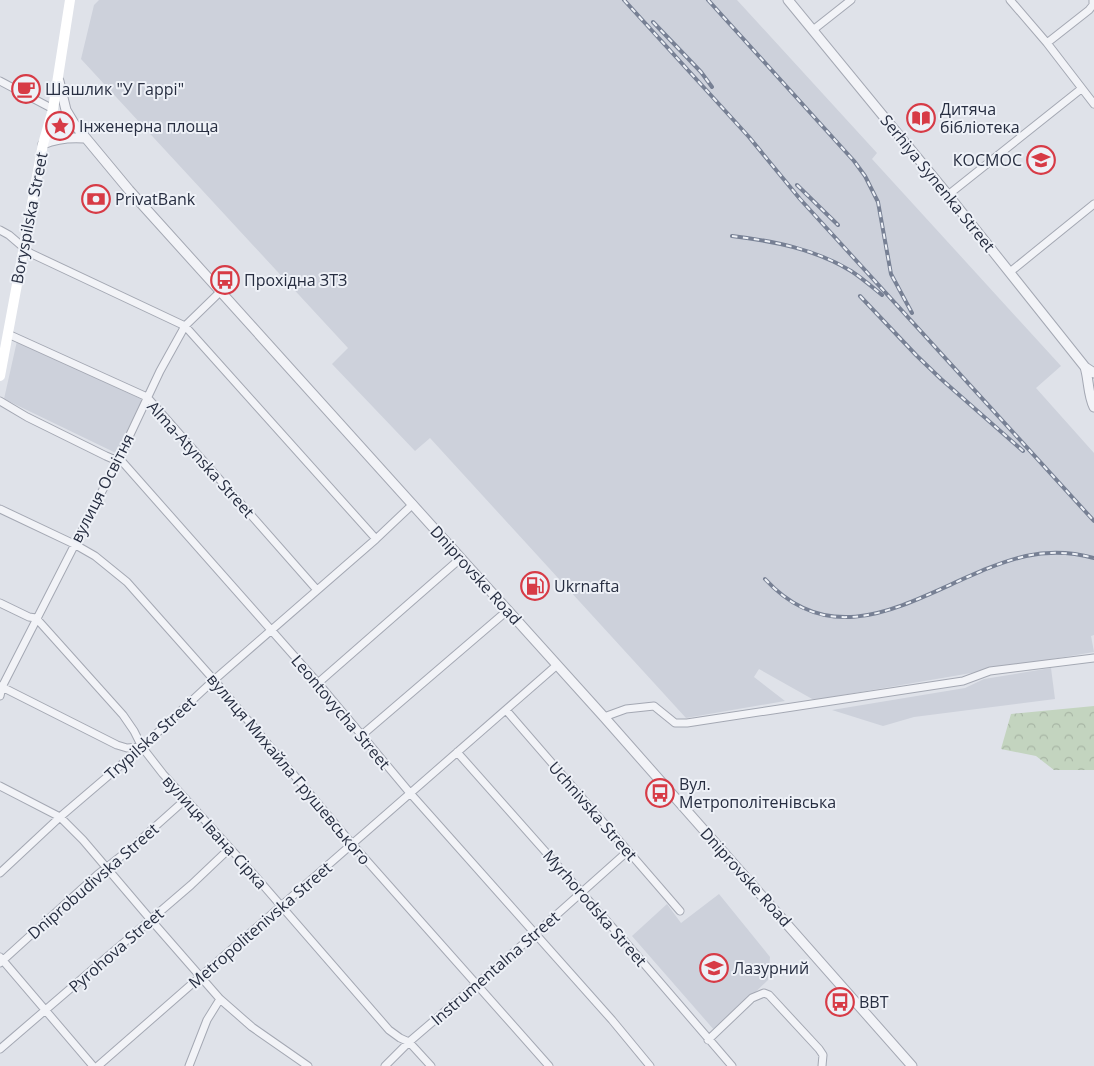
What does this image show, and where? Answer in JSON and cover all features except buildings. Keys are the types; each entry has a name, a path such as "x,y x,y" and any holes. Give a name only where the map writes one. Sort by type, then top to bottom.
{"main road":[{"name":"Boryspilska Street","path":"0,376 43,144 53,109 70,0"}],"street":[{"name":"Serhiya Synenka Street","path":"788,0 948,194 1085,367 1094,373"},
{"path":"813,30 851,0"},
{"path":"1010,0 1047,43 1094,104"},
{"path":"1047,43 1089,10 1093,6 1093,0"},
{"name":"Dniprovske Road","path":"59,75 66,110 84,138 604,717 912,1066"},
{"path":"0,81 53,109"},
{"path":"948,194 1081,89"},
{"path":"43,144 66,137 84,138"},
{"path":"1010,272 1094,204"},
{"path":"0,230 9,235 30,253 186,326 376,540"},
{"name":"вулиця Освітня","path":"0,696 1,686 118,458 160,371 186,326 221,291"},
{"name":"Alma-Atynska Street","path":"8,334 147,397 317,590"},
{"name":"Serhiya Synenka Street","path":"1085,367 1089,381 1090,400 1094,407"},
{"path":"0,401 26,417 106,456 113,459 118,458"},
{"name":"Leontovycha Street","path":"118,458 318,683 410,793 612,1020 650,1066"},
{"name":"Trypilska Street","path":"0,873 3,865 142,747 214,680 376,540 413,504"},
{"name":"вулиця Михайла Грушевського","path":"0,509 95,556 127,582 214,680 352,844 548,1066"},
{"path":"318,683 461,558"},
{"name":"вулиця Івана Сірка","path":"0,603 29,617 36,618 124,715 142,747 163,774 389,1030 409,1042 431,1066"},
{"path":"362,735 508,610"},
{"path":"604,717 626,710 654,706 675,722 687,723 963,681 990,671 1094,658"},
{"name":"Metropolitenivska Street","path":"98,1066 557,665"},
{"path":"1,686 117,745 127,748 142,747"},
{"name":"Uchnivska Street","path":"506,710 680,911"},
{"name":"Myrhorodska Street","path":"457,752 732,1066"},
{"path":"0,786 60,817 107,867 220,999 252,1027 308,1066"},
{"name":"Dniprobudivska Street","path":"1,960 97,874 186,799"},
{"name":"Pyrohova Street","path":"0,1049 151,920 230,848"},
{"name":"Instrumentalna Street","path":"384,1066 628,851"},
{"path":"1,960 93,1066"},
{"path":"708,1040 752,998 764,993 769,995 819,1049 823,1055 822,1066"},
{"path":"189,1066 207,1020 220,999"}],"shaded area":[{"path":"99,0 737,0 877,153 872,159 1061,366 1036,388 1094,453 1094,635 1091,636 1094,652 814,700 759,669 754,677 785,701 686,718 430,438 415,451 332,364 348,348 81,59 94,5"},
{"path":"17,341 143,400 118,454 4,399"},
{"path":"1051,668 1055,699 914,717 883,726 832,710 965,688 984,679"},
{"name":"Лазурний","path":"719,894 770,957 768,980 715,1031 632,936 667,904 681,923"}],"green space":[{"path":"1094,706 1094,770 1054,770 1036,756 1001,749 1011,714"}],"railway":[{"path":"624,0 749,137 800,199 1094,521"},
{"path":"708,0 854,161 865,176 878,202 891,274 912,313"},
{"path":"653,22 701,72 712,87"},
{"path":"797,185 838,225"},
{"path":"732,236 778,243 823,257 851,271 882,295"},
{"path":"860,296 941,379 1023,451"},
{"path":"765,579 796,604 828,616 860,616 893,608 926,596 993,566 1026,556 1060,553 1094,558"}],"place":[{"name":"Шашлик \"У Гаррі\"","path":"26,89"},
{"name":"Дитяча бібліотека","path":"921,118"},
{"name":"Інженерна площа","path":"60,126"},
{"name":"КОСМОС","path":"1041,160"},
{"name":"PrivatBank","path":"96,199"},
{"name":"Прохідна ЗТЗ","path":"225,280"},
{"name":"Ukrnafta","path":"535,586"},
{"name":"Вул. Метрополітенівська","path":"660,793"},
{"name":"Лазурний","path":"714,968"},
{"name":"ВВТ","path":"840,1002"}]}
